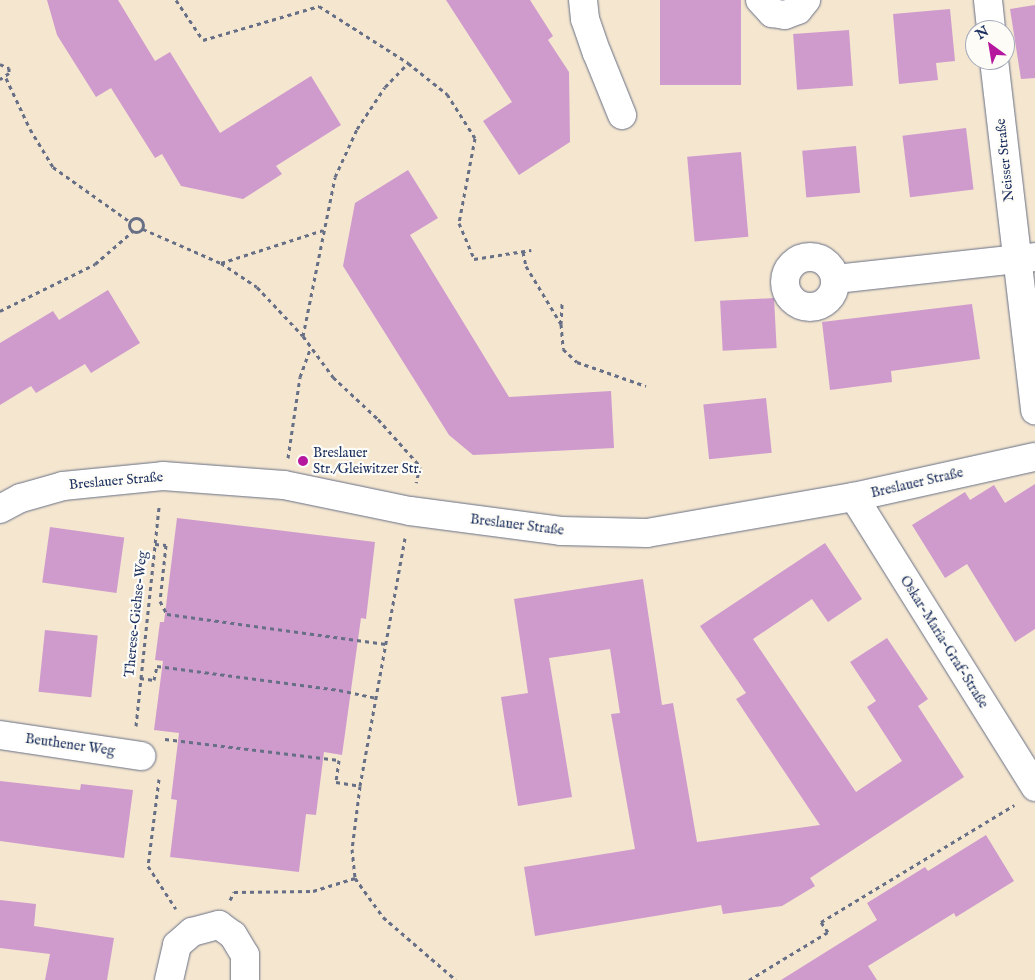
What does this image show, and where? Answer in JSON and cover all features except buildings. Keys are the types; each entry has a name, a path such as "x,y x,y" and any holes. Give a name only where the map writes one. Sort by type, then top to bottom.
{"street":[{"path":"583,0 588,28 622,115"},
{"path":"760,0 772,12 785,15 798,10 806,0"},
{"path":"988,0 990,20"},
{"name":"Neisser Straße","path":"996,70 1025,258 1035,411"},
{"path":"836,279 1025,258"},
{"name":"Breslauer Straße","path":"0,509 21,498 63,486 163,476 284,485 410,511 561,531 647,533 854,497 1035,457"},
{"name":"Oskar-Maria-Graf-Straße","path":"854,497 1026,795"},
{"name":"Beuthener Weg","path":"0,736 136,755"},
{"path":"169,980 177,945 192,932 219,925 234,935 245,967 264,980"}],"path":[{"path":"176,0 203,40 319,6 408,63 447,94 475,138 459,223 474,259 531,250"},
{"path":"303,336 335,177 357,128 385,87 408,63"},
{"path":"0,64 9,68 6,78 30,129 53,167 129,221 132,232"},
{"path":"0,78 6,78"},
{"path":"129,221 140,218 143,229"},
{"path":"0,311 95,264 132,232 143,229 221,263 257,287 303,336 333,377 378,419 420,466 410,511 360,786 352,849 355,878 383,918 456,980"},
{"path":"221,263 323,230"},
{"path":"524,252 526,266 560,324"},
{"path":"562,303 560,324 563,349 577,362 646,386"},
{"path":"284,485 300,377 310,348"},
{"name":"Therese-Giehse-Weg","path":"136,755 140,678 163,476"},
{"path":"155,544 166,545 160,601 167,614 386,644"},
{"path":"140,678 154,680 157,666 339,690 376,698"},
{"path":"136,755 152,737 339,760 336,782 360,786"},
{"path":"749,980 828,932 821,922 1026,795"},
{"path":"153,821 148,866 192,932"},
{"path":"234,892 313,892 355,878"}],"place":[{"name":"Breslauer Str./Gleiwitzer Str.","path":"303,461"}]}
